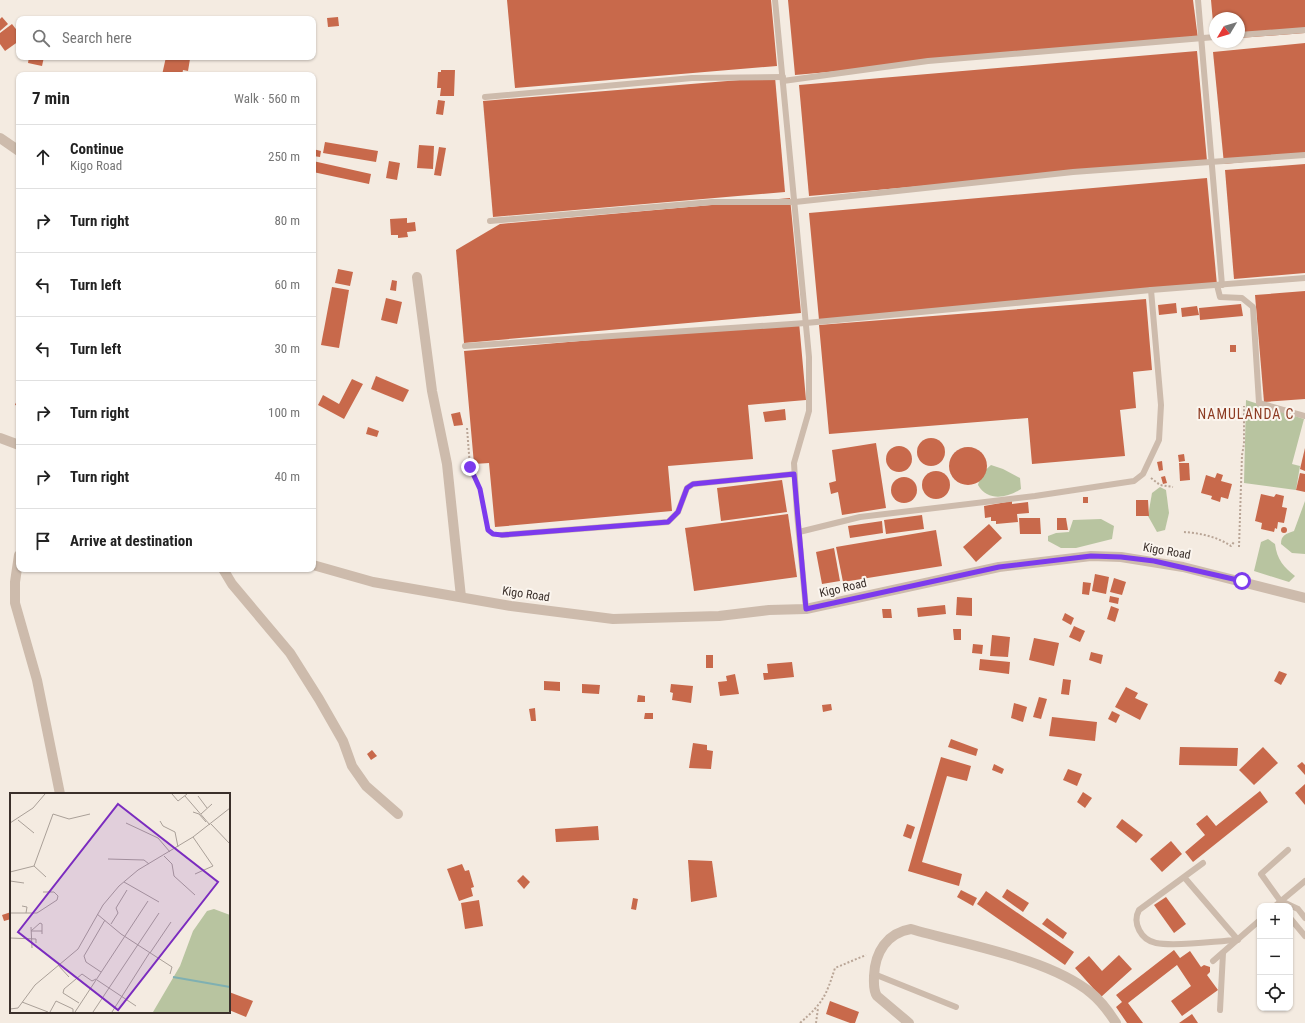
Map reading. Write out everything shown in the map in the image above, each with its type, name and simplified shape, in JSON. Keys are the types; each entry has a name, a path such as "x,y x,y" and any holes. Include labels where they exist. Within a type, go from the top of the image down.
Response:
{"street":[{"path":"0,138 16,149"},
{"path":"417,277 432,391 447,464 462,597"},
{"path":"0,438 16,444"},
{"name":"Kigo Road","path":"316,566 372,582 510,606 613,619 719,616 769,610 806,609 999,567 1091,556 1121,557 1183,567 1305,598"},
{"path":"16,572 15,603 37,680 60,793"},
{"path":"225,572 232,584 290,653 319,698 343,741 352,766 366,786 398,814"},
{"path":"910,1023 877,996 874,991 874,974 876,959 880,950 894,935 911,929 1042,966 1067,977 1092,994 1116,1023"}],"lane":[{"path":"775,0 809,357 808,411 794,463 806,609"},
{"path":"1198,0 1212,162 1220,297 1242,298 1252,307 1260,403 1305,416"},
{"path":"1245,35 1305,30"},
{"path":"485,96 692,78 783,79 928,61 1209,38"},
{"path":"490,221 712,202 795,202 1073,172 1305,155"},
{"path":"465,346 576,337 806,323 1151,290 1305,278"},
{"path":"799,532 860,517 1035,496 1134,481 1143,474 1159,440 1161,405 1151,290"},
{"path":"502,535 668,522 678,512 687,488 693,484 794,474"},
{"path":"1288,850 1261,874 1283,903 1305,881"},
{"path":"1203,863 1139,910 1136,916 1141,934 1154,942 1163,944 1238,940"},
{"path":"1184,877 1238,940"},
{"path":"1293,907 1298,909 1305,918"},
{"path":"1293,922 1305,936"},
{"path":"1213,961 1257,923"},
{"path":"1220,1010 1223,953"},
{"path":"874,974 956,1008"}],"path":[{"path":"1239,546 1242,455 1244,444 1244,406"},
{"path":"467,428 470,467 480,489 488,530 493,534 502,535"},
{"path":"1140,476 1153,479 1160,485 1173,487"},
{"path":"1184,532 1195,533 1223,541 1231,546 1234,542"},
{"path":"800,1023 818,1008 826,995 834,968 880,950"},
{"path":"816,1023 818,1008"}],"green space":[{"path":"1246,400 1304,419 1292,464 1300,466 1296,490 1244,483"},
{"path":"991,465 1003,469 1020,478 1021,489 1010,495 998,497 987,494 982,490 978,485 981,474"},
{"path":"1160,487 1166,490 1169,513 1165,530 1157,532 1148,516 1152,493"},
{"path":"1305,501 1305,554 1292,553 1281,544 1281,541 1284,535 1294,531"},
{"path":"1101,519 1114,526 1112,539 1076,548 1061,548 1048,541 1048,536 1056,533 1069,532 1073,520"},
{"path":"1268,539 1275,544 1277,554 1282,563 1295,576 1289,582 1254,571 1261,542"}],"building":[{"path":"507,0 771,0 777,66 515,88"},
{"path":"788,0 1193,0 1198,39 795,75"},
{"path":"1211,0 1305,0 1305,33 1245,38 1245,12 1212,12"},
{"path":"2,17 8,24 0,31 0,19"},
{"path":"338,17 339,26 328,27 327,18"},
{"path":"12,24 16,29 16,43 5,51 0,44 0,33"},
{"path":"1305,43 1305,156 1224,164 1213,52"},
{"path":"1197,51 1207,161 809,196 799,85"},
{"path":"28,60 43,60 42,66 28,63"},
{"path":"165,60 190,60 188,71 163,72"},
{"path":"441,70 455,70 454,96 440,96 441,88 437,88 438,72 441,72"},
{"path":"775,77 785,192 493,217 483,101"},
{"path":"438,100 445,101 443,115 436,114"},
{"path":"325,142 378,151 376,162 323,153"},
{"path":"419,145 434,146 433,169 417,168"},
{"path":"439,147 446,148 441,176 434,175"},
{"path":"316,150 321,151 320,157 316,156"},
{"path":"389,161 400,163 397,180 386,178"},
{"path":"316,162 371,174 369,184 316,173"},
{"path":"1305,164 1305,273 1234,279 1225,170"},
{"path":"1207,178 1217,285 819,320 809,213"},
{"path":"790,198 801,313 464,343 456,250 500,224"},
{"path":"407,218 407,223 415,222 416,231 407,232 408,237 398,238 398,235 391,235 390,219"},
{"path":"338,269 353,272 350,286 335,283"},
{"path":"392,280 397,281 396,291 390,290"},
{"path":"332,287 349,290 339,348 321,345"},
{"path":"1305,291 1305,399 1264,402 1255,295"},
{"path":"386,298 402,302 397,324 381,320"},
{"path":"1146,299 1152,370 1133,372 1136,408 1120,410 1125,456 1032,464 1028,418 829,434 819,325"},
{"path":"1176,303 1177,313 1159,315 1158,305"},
{"path":"1241,304 1243,316 1200,320 1199,308"},
{"path":"1197,306 1199,315 1182,317 1181,308"},
{"path":"799,322 806,400 748,405 753,459 668,466 672,511 495,527 489,463 474,464 464,351"},
{"path":"1230,345 1236,345 1236,352 1230,352"},
{"path":"376,376 409,390 403,402 371,389"},
{"path":"352,379 363,384 344,419 318,405 323,395 339,404"},
{"path":"785,409 786,420 765,422 763,412"},
{"path":"460,412 463,425 454,426 451,414"},
{"path":"368,427 379,431 377,437 366,434"},
{"path":"931,438 941,442 945,452 941,462 931,466 921,462 917,452 921,442"},
{"path":"876,443 886,508 842,515 838,492 831,494 829,483 836,481 832,450"},
{"path":"899,446 908,450 912,459 908,468 899,472 890,468 886,459 890,450"},
{"path":"968,447 978,450 984,456 987,466 984,476 978,482 968,485 958,482 952,476 949,466 952,456 958,450"},
{"path":"1305,448 1305,471 1300,469"},
{"path":"1184,454 1185,461 1179,462 1178,455"},
{"path":"1162,461 1163,470 1159,471 1157,462"},
{"path":"1179,463 1189,463 1190,480 1180,481"},
{"path":"936,471 946,475 950,485 946,495 936,499 926,495 922,485 926,475"},
{"path":"1217,473 1223,475 1221,481 1232,484 1228,499 1221,497 1220,502 1211,499 1212,496 1201,493 1206,475 1215,478"},
{"path":"1300,473 1305,474 1305,492 1296,490"},
{"path":"1165,476 1167,483 1163,484 1161,477"},
{"path":"904,477 914,480 917,490 914,500 904,503 894,500 891,490 894,480"},
{"path":"782,480 787,512 721,521 717,488"},
{"path":"1261,494 1274,497 1276,494 1284,496 1282,507 1287,508 1284,523 1278,522 1277,529 1275,528 1274,532 1261,529 1262,523 1255,521"},
{"path":"1083,497 1088,497 1088,503 1083,503"},
{"path":"1136,500 1148,500 1149,516 1136,516"},
{"path":"1012,501 1012,504 1028,502 1029,513 1017,514 1018,522 996,524 996,521 991,521 991,517 985,518 984,506"},
{"path":"788,514 797,577 694,591 685,528"},
{"path":"922,515 924,529 886,534 884,520"},
{"path":"1019,518 1040,518 1041,534 1020,534"},
{"path":"1057,518 1066,518 1068,530 1057,530"},
{"path":"882,521 883,533 850,538 848,526"},
{"path":"989,524 1002,538 976,562 963,547"},
{"path":"1284,527 1287,530 1284,533 1281,530"},
{"path":"936,530 942,566 843,582 836,547"},
{"path":"834,548 840,581 822,584 816,552"},
{"path":"1095,574 1109,577 1106,594 1092,591"},
{"path":"1114,578 1126,582 1122,595 1110,592"},
{"path":"1083,582 1091,583 1089,595 1082,594"},
{"path":"1110,596 1119,598 1118,604 1109,602"},
{"path":"957,597 972,598 972,616 956,615"},
{"path":"945,605 946,614 918,617 917,608"},
{"path":"1111,606 1119,609 1115,622 1107,619"},
{"path":"882,609 891,609 892,618 883,618"},
{"path":"1065,613 1074,618 1071,625 1062,620"},
{"path":"1074,626 1085,631 1080,642 1069,637"},
{"path":"953,629 961,629 961,640 954,640"},
{"path":"992,635 1010,637 1008,657 990,656"},
{"path":"1034,638 1059,643 1054,666 1029,660"},
{"path":"973,644 983,645 982,654 972,653"},
{"path":"1091,652 1103,655 1101,664 1089,660"},
{"path":"706,655 713,655 713,668 706,668"},
{"path":"980,659 1010,662 1009,674 979,670"},
{"path":"792,662 794,677 764,680 763,673 768,673 767,664"},
{"path":"1279,671 1287,674 1281,685 1274,681"},
{"path":"735,674 739,694 720,696 718,682 727,681 726,676"},
{"path":"1063,679 1071,680 1069,695 1061,694"},
{"path":"544,681 560,682 560,691 544,690"},
{"path":"582,684 600,685 599,694 582,693"},
{"path":"671,684 693,686 691,703 672,700 673,693 670,692"},
{"path":"1126,687 1138,693 1135,698 1148,704 1140,720 1115,707"},
{"path":"638,695 645,696 645,702 637,702"},
{"path":"1039,697 1047,699 1041,719 1033,717"},
{"path":"1014,703 1027,707 1023,722 1011,718"},
{"path":"831,704 832,710 823,712 822,705"},
{"path":"535,708 536,721 531,721 529,709"},
{"path":"1112,711 1120,715 1116,723 1108,719"},
{"path":"645,713 653,713 653,719 644,719"},
{"path":"1052,717 1097,722 1095,741 1049,736"},
{"path":"951,739 978,749 976,756 948,747"},
{"path":"693,743 707,745 707,750 713,751 711,769 689,768"},
{"path":"1180,747 1238,748 1237,766 1179,765"},
{"path":"1263,747 1278,763 1254,785 1239,770"},
{"path":"372,750 377,756 371,760 367,754"},
{"path":"941,757 971,766 967,781 947,776 922,862 962,874 959,886 908,871"},
{"path":"1302,762 1305,765 1305,775 1297,766"},
{"path":"994,764 1004,769 1002,774 992,770"},
{"path":"1068,769 1082,774 1077,786 1063,780"},
{"path":"1305,784 1305,805 1295,793"},
{"path":"1260,791 1268,802 1193,862 1185,852 1205,835 1196,824 1207,815 1216,826"},
{"path":"1083,792 1092,798 1085,808 1077,802"},
{"path":"1122,819 1143,835 1136,843 1116,827"},
{"path":"907,824 915,827 911,839 903,836"},
{"path":"598,826 599,840 556,842 555,829"},
{"path":"1171,841 1182,854 1162,872 1150,859"},
{"path":"688,860 712,861 717,897 691,902"},
{"path":"462,864 465,871 469,870 474,887 471,888 473,896 459,901 447,869"},
{"path":"523,875 530,882 524,889 517,881"},
{"path":"1007,889 1029,903 1023,912 1002,897"},
{"path":"961,890 977,898 973,906 957,897"},
{"path":"986,891 1074,952 1065,965 977,904"},
{"path":"1166,897 1186,924 1174,933 1154,905"},
{"path":"633,898 638,899 636,910 631,909"},
{"path":"479,900 483,926 465,929 461,903"},
{"path":"10,912 10,919 4,921 2,915"},
{"path":"1047,918 1067,933 1063,939 1042,924"},
{"path":"1174,950 1180,958 1190,951 1201,967 1204,965 1210,967 1210,972 1207,975 1218,990 1182,1016 1171,1001 1191,986 1177,965 1128,1003 1143,1023 1127,1023 1116,1007 1122,1002 1116,995"},
{"path":"1119,955 1132,969 1101,997 1075,968 1089,956 1102,971"},
{"path":"230,992 253,1001 246,1017 230,1010"},
{"path":"830,1001 859,1012 855,1023 850,1023 826,1014"},
{"path":"1192,1014 1198,1023 1179,1023"}],"district":[{"name":"NAMULANDA C","path":"1246,414"}],"route":[{"path":"470,467 480,489 488,530 493,534 502,535 668,522 678,512 687,488 693,484 794,474 796,513 806,609 999,567 1091,556 1121,557 1154,561 1242,581"}]}
